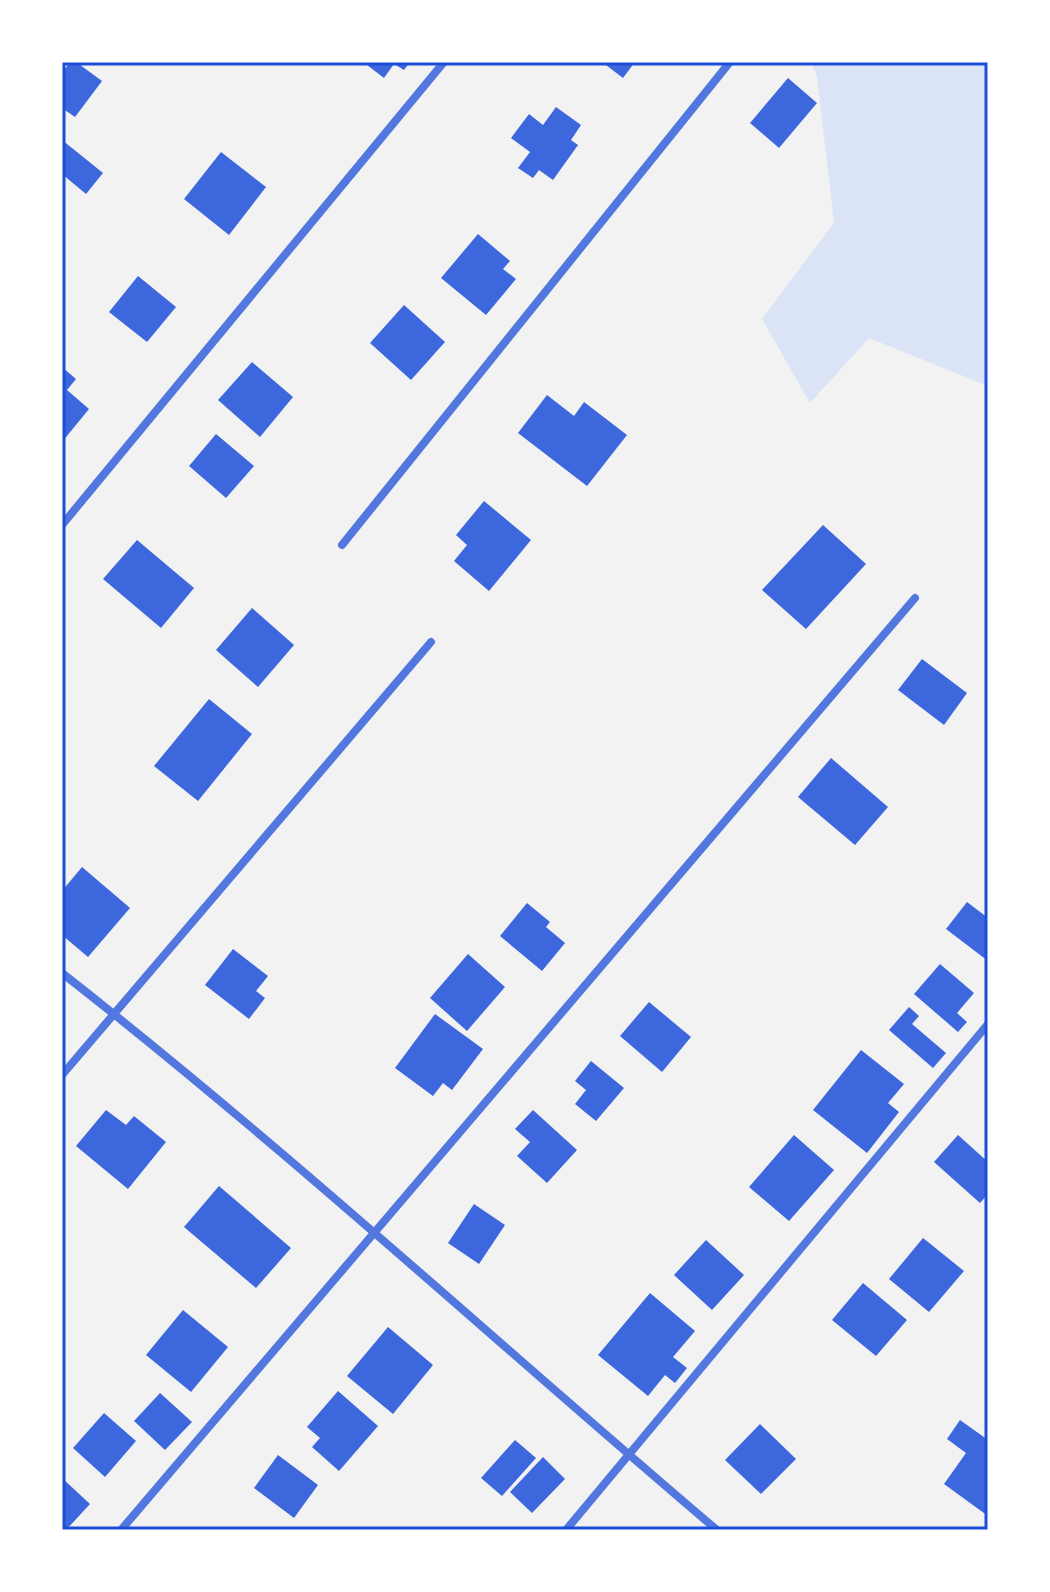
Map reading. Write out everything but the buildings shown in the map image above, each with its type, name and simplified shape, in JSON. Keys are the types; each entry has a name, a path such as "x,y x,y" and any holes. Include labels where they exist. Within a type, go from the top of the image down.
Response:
{"street":[{"path":"62,525 444,62"},
{"path":"342,545 730,62"},
{"path":"121,1530 915,598"},
{"path":"62,1075 431,642"},
{"path":"62,973 374,1231 717,1530"},
{"path":"566,1530 988,1024"}],"shaded area":[{"path":"811,62 988,62 988,386 869,338 810,403 762,319 834,223 817,76"}]}
